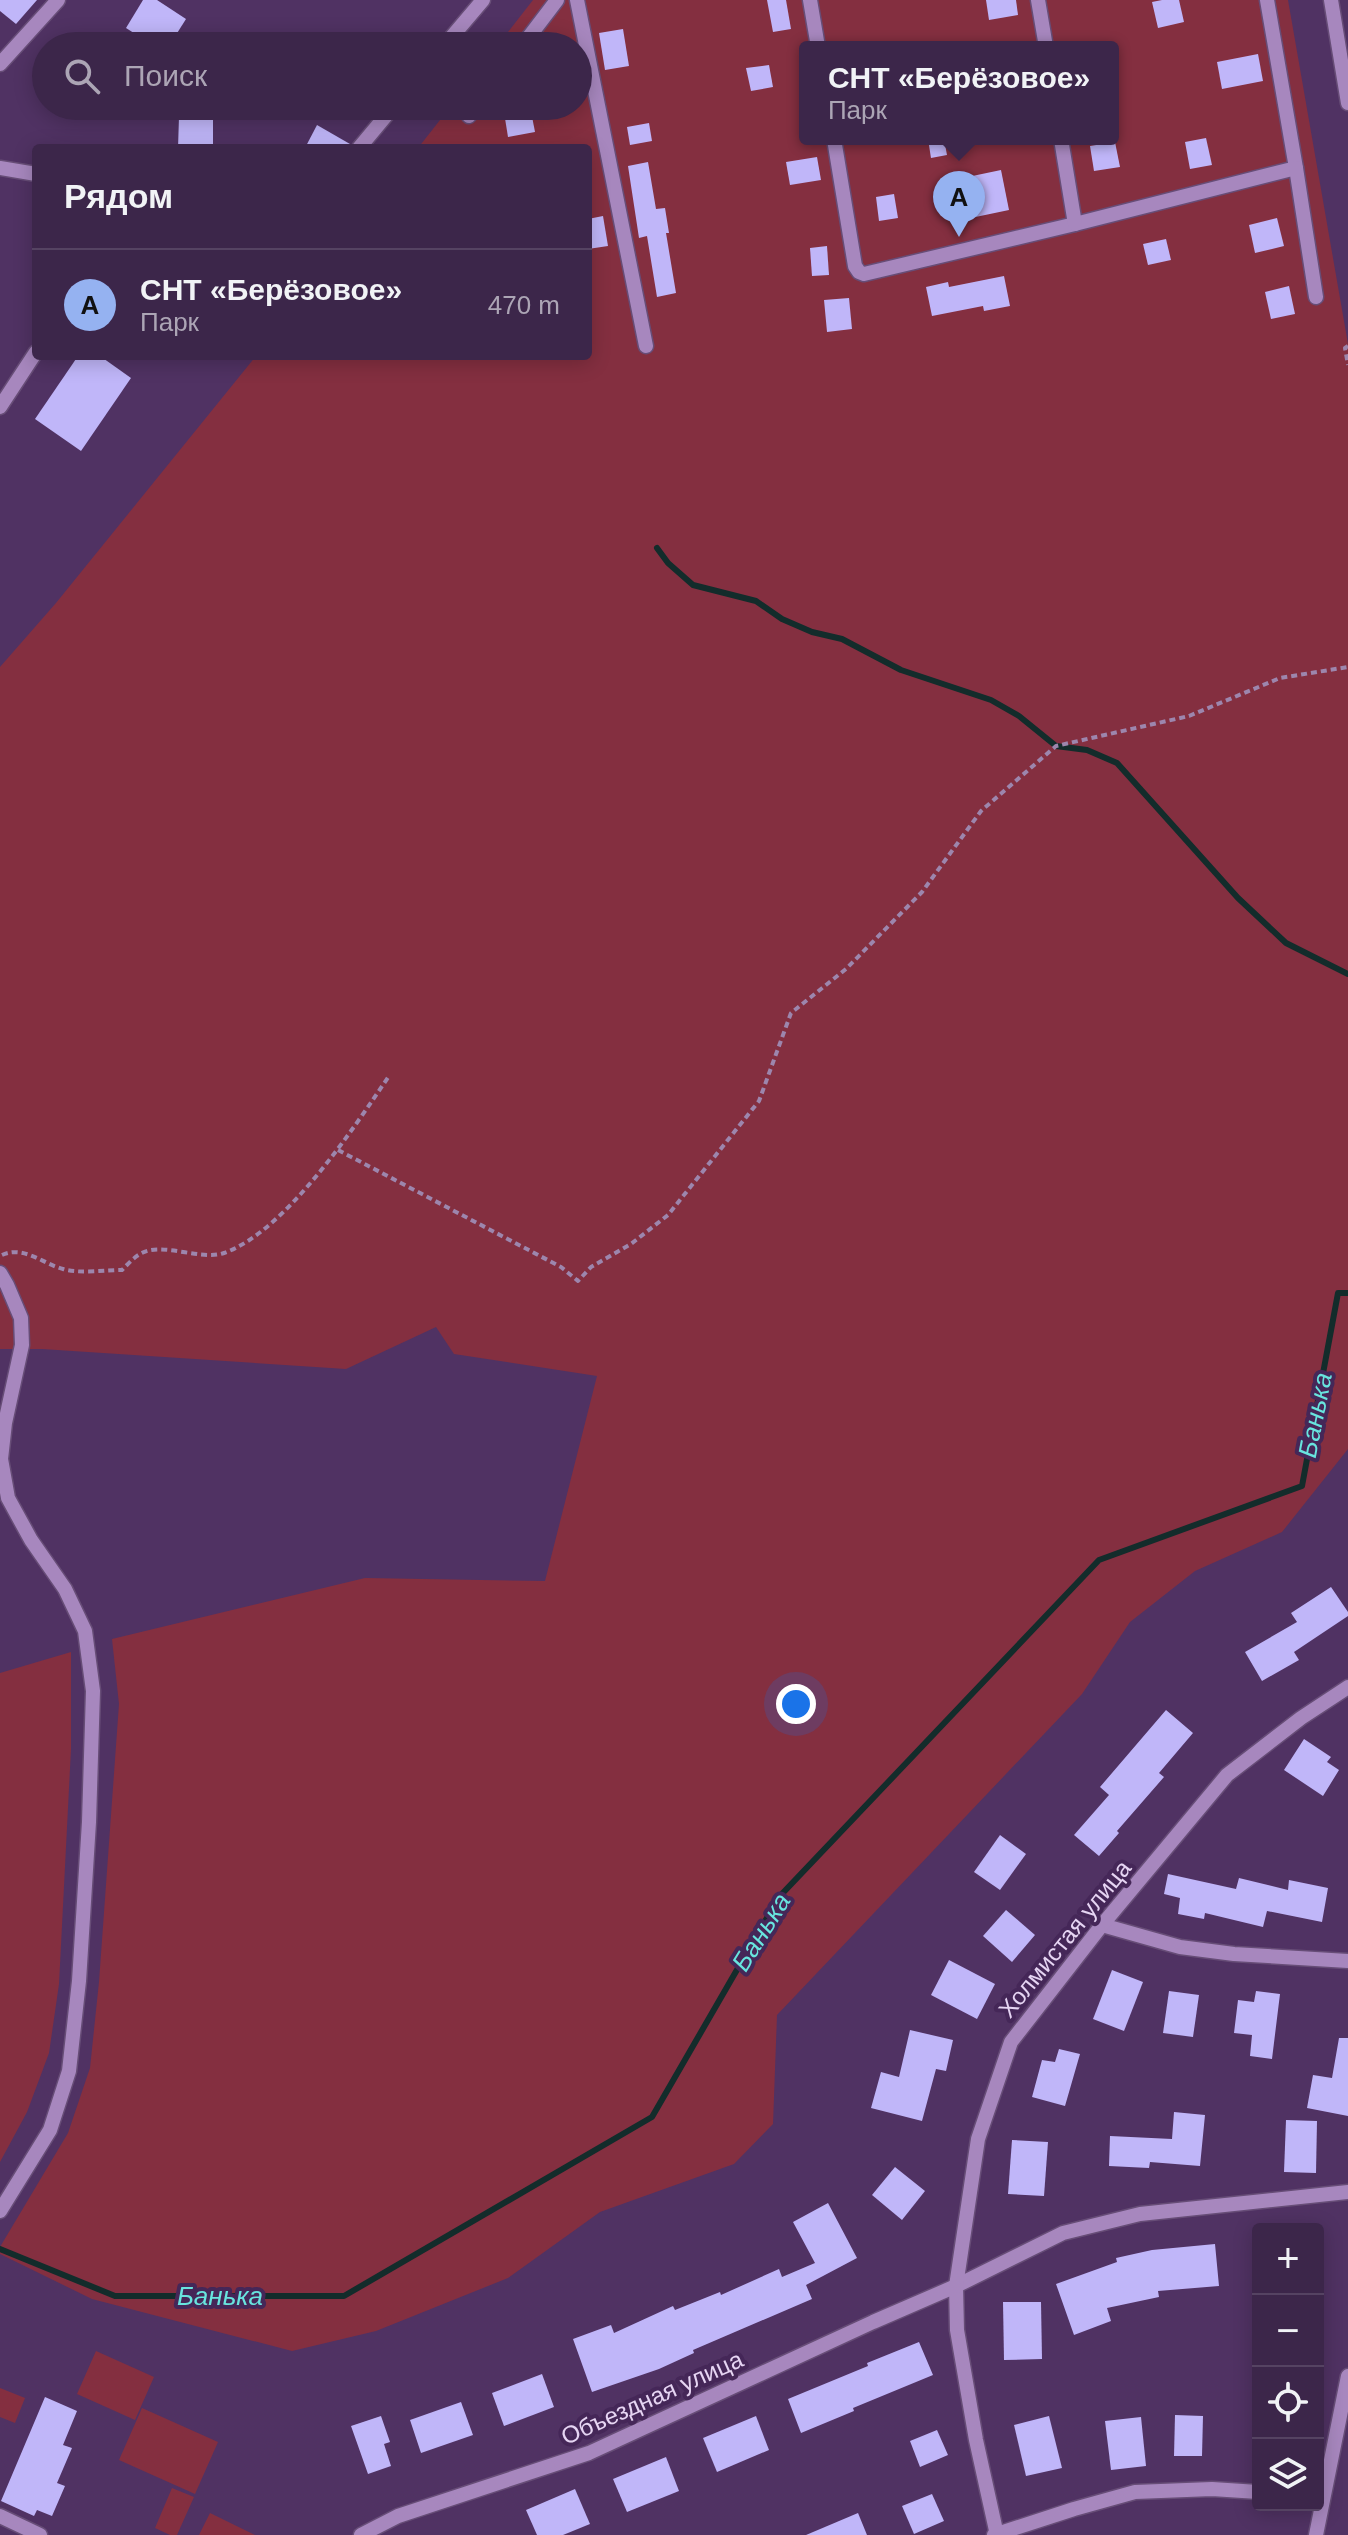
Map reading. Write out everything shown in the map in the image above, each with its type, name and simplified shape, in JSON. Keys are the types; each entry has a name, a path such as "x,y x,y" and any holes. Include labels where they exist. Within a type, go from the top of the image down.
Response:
{"street":[{"path":"0,64 58,0"},
{"path":"456,32 483,0"},
{"path":"533,32 557,0"},
{"path":"577,0 583,32"},
{"path":"810,0 817,41"},
{"path":"1038,0 1045,41"},
{"path":"1267,0 1316,297"},
{"path":"1331,0 1348,103"},
{"path":"592,75 646,346"},
{"path":"362,144 382,120"},
{"path":"835,145 855,266 864,274 1296,168"},
{"path":"1062,145 1075,224"},
{"path":"0,168 32,173"},
{"path":"0,407 32,358"},
{"path":"0,1273 21,1318 22,1345 5,1423 1,1459 8,1498 31,1540 65,1589 85,1631 93,1691 79,1981 69,2071 50,2130 0,2211"},
{"name":"Холмистая улица","path":"996,2534 957,2330 956,2286 978,2139 1011,2042 1102,1925 1227,1775 1301,1718 1348,1687"},
{"path":"1102,1925 1180,1947 1348,1961"},
{"name":"Объездная улица","path":"361,2535 398,2516 589,2453 956,2286 1063,2233 1140,2214 1348,2192"},
{"path":"1324,2484 1348,2376"},
{"path":"996,2534 1135,2492 1212,2489 1252,2492"},
{"path":"1316,2535 1319,2511"},
{"path":"0,2516 40,2535"}],"path":[{"path":"1348,346 1345,348 1348,365"},
{"path":"338,1150 561,1267 578,1281 591,1267 631,1244 668,1215 759,1101 791,1013 846,969 922,892 981,811 1056,746 1189,716 1280,678 1348,667"},
{"path":"0,1256 7,1252 31,1255 65,1270 122,1270 142,1252 223,1253 268,1228 338,1150 389,1076"}],"shaded area":[{"path":"533,0 1288,0 1348,344 1348,1449 1282,1532 1195,1571 1130,1622 1082,1694 777,2015 773,2124 734,2164 600,2212 508,2278 376,2331 292,2351 92,2299 0,2254 0,2247 68,2133 90,2068 119,1704 112,1639 365,1578 545,1581 597,1376 454,1354 436,1327 346,1369 42,1349 0,1349 0,667 56,603 253,360 592,360 592,144 421,144 440,120 592,120 592,32 508,32"},
{"path":"71,1652 71,1749 59,1984 49,2053 27,2112 0,2162 0,1673"},
{"path":"96,2351 154,2377 135,2420 77,2394"},
{"path":"0,2388 25,2398 15,2423 0,2417"},
{"path":"142,2408 218,2442 195,2494 119,2460"},
{"path":"172,2488 194,2497 177,2535 155,2528"},
{"path":"210,2513 255,2535 199,2535"}],"building":[{"path":"0,0 37,0 16,24 0,11"},
{"path":"143,0 157,0 186,19 178,32 132,32 126,28"},
{"path":"767,0 786,0 791,29 773,32"},
{"path":"986,0 1016,0 1018,15 989,20"},
{"path":"1179,0 1184,22 1158,28 1152,2"},
{"path":"623,29 629,66 605,70 599,33"},
{"path":"1258,54 1263,81 1222,89 1217,62"},
{"path":"769,65 773,87 751,91 746,68"},
{"path":"179,120 213,120 213,144 178,144"},
{"path":"505,120 533,120 535,132 508,137"},
{"path":"649,123 652,141 630,145 627,127"},
{"path":"317,125 350,144 307,144"},
{"path":"1206,138 1212,165 1190,169 1185,142"},
{"path":"929,145 945,145 947,155 931,158"},
{"path":"1116,145 1120,167 1094,171 1090,146"},
{"path":"817,157 821,180 790,185 786,162"},
{"path":"648,162 656,209 665,208 676,293 657,297 647,236 639,238 628,166"},
{"path":"1001,170 1009,210 966,219 958,179"},
{"path":"894,194 898,218 879,221 876,197"},
{"path":"603,216 608,246 592,248 592,218"},
{"path":"1277,218 1284,246 1255,253 1249,225"},
{"path":"1166,239 1171,260 1148,265 1143,244"},
{"path":"827,246 829,275 812,276 810,248"},
{"path":"1004,276 1010,306 984,311 983,306 932,316 926,287 948,282 949,287"},
{"path":"1289,286 1295,314 1271,319 1265,292"},
{"path":"849,298 852,329 827,332 824,300"},
{"path":"75,360 106,360 131,378 81,451 35,419"},
{"path":"1331,1587 1348,1616 1294,1652 1299,1660 1262,1681 1245,1652 1297,1622 1291,1613"},
{"path":"1166,1710 1193,1733 1159,1773 1164,1777 1099,1856 1074,1835 1109,1795 1100,1787"},
{"path":"1304,1739 1331,1757 1327,1762 1339,1770 1323,1796 1284,1770"},
{"path":"1000,1835 1026,1854 1000,1890 974,1872"},
{"path":"1168,1874 1236,1889 1239,1878 1288,1890 1289,1880 1328,1888 1322,1922 1267,1911 1263,1927 1205,1913 1204,1919 1178,1914 1180,1898 1164,1894"},
{"path":"1006,1910 1035,1935 1012,1962 983,1936"},
{"path":"949,1960 995,1984 977,2019 931,1995"},
{"path":"1112,1970 1143,1982 1124,2031 1093,2019"},
{"path":"1169,1991 1199,1995 1193,2037 1163,2033"},
{"path":"1256,1991 1280,1994 1272,2059 1250,2056 1252,2035 1234,2033 1238,2000 1254,2002"},
{"path":"910,2030 953,2040 946,2071 936,2069 922,2121 871,2108 881,2072 899,2077"},
{"path":"1339,2038 1348,2038 1348,2116 1307,2108 1313,2075 1332,2078"},
{"path":"1059,2049 1080,2054 1065,2106 1032,2097 1042,2060 1055,2062"},
{"path":"1174,2112 1205,2115 1200,2166 1150,2162 1149,2168 1109,2166 1110,2136 1172,2139"},
{"path":"1286,2120 1317,2121 1316,2173 1284,2172"},
{"path":"1012,2140 1048,2142 1044,2196 1008,2194"},
{"path":"895,2167 925,2191 902,2220 872,2195"},
{"path":"828,2203 857,2258 806,2285 812,2299 693,2350 694,2353 659,2369 592,2392 573,2339 611,2325 614,2333 673,2306 675,2310 720,2292 721,2295 779,2269 782,2277 815,2263 793,2222"},
{"path":"1215,2244 1219,2286 1158,2291 1159,2297 1107,2308 1111,2321 1074,2335 1056,2284 1117,2262 1116,2258 1152,2250"},
{"path":"1003,2302 1041,2302 1042,2359 1004,2360"},
{"path":"919,2342 933,2375 801,2433 788,2399"},
{"path":"542,2374 554,2407 504,2426 492,2393"},
{"path":"45,2397 77,2411 63,2445 72,2448 57,2483 65,2486 52,2516 37,2510 34,2516 1,2501"},
{"path":"461,2402 473,2435 421,2453 410,2420"},
{"path":"1175,2415 1203,2416 1202,2456 1174,2456"},
{"path":"381,2416 390,2442 384,2444 391,2466 368,2474 351,2426"},
{"path":"756,2416 769,2450 717,2472 703,2438"},
{"path":"1049,2416 1062,2468 1026,2476 1014,2425"},
{"path":"1141,2417 1146,2466 1111,2470 1105,2421"},
{"path":"937,2430 948,2455 920,2467 910,2441"},
{"path":"666,2457 679,2491 627,2512 613,2479"},
{"path":"575,2489 590,2524 563,2535 537,2535 526,2510"},
{"path":"932,2494 944,2521 914,2534 902,2506"},
{"path":"858,2513 867,2535 806,2535"}],"waterway":[{"path":"657,548 668,563 693,585 756,601 782,619 812,632 842,639 901,670 991,700 1019,716 1056,746 1087,750 1117,763 1238,898 1286,943 1348,974"},
{"name":"Банька","path":"0,2249 115,2296 344,2296 652,2117 779,1897 1099,1560 1302,1486 1338,1293 1348,1293"}],"place":[{"name":"СНТ «Берёзовое»","path":"959,237"}]}
